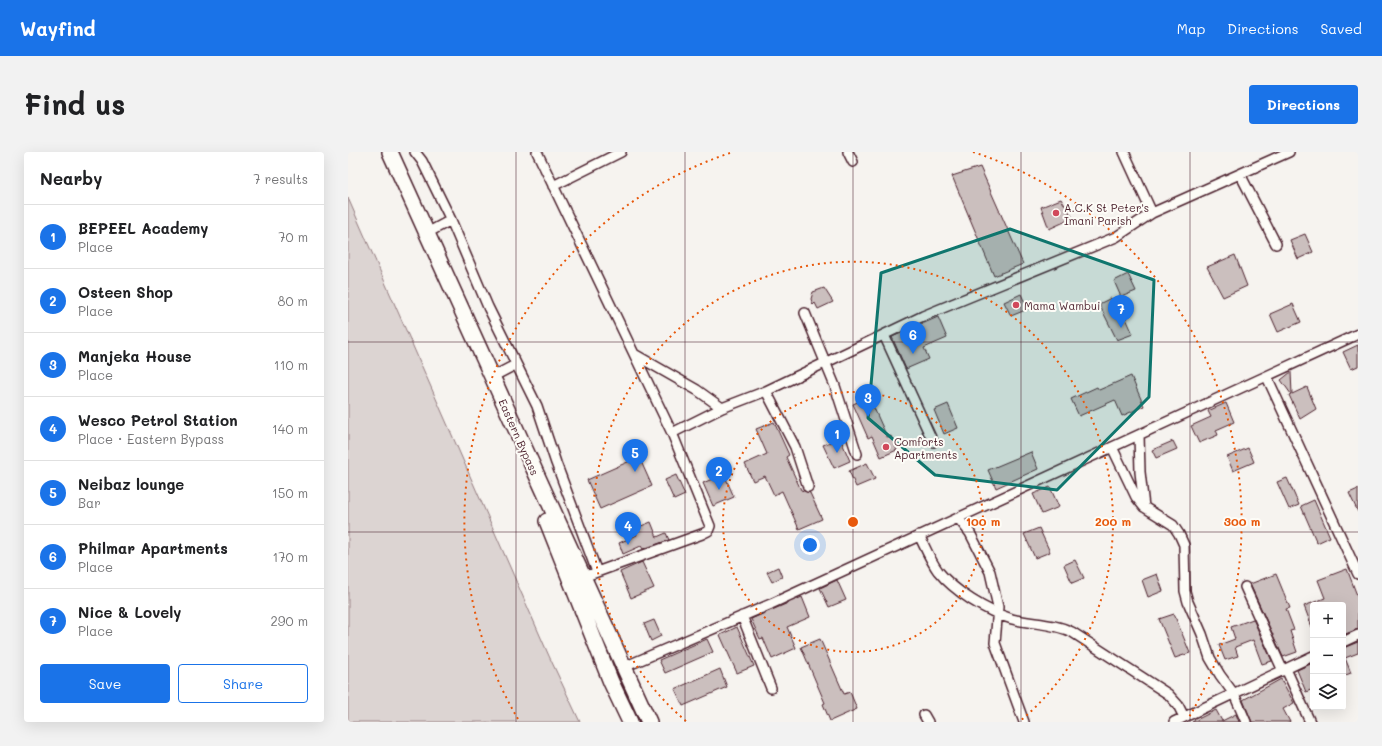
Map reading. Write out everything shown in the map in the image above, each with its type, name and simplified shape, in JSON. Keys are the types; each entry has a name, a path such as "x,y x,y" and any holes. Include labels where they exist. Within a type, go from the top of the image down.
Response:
{"main road":[{"name":"Eastern Bypass","path":"379,152 408,204 427,233 492,377 590,574 624,667 649,722"},
{"name":"Eastern Bypass","path":"390,152 408,204 549,526 611,682 630,722"}],"street":[{"path":"415,152 422,161 451,220 488,307 543,421 590,574 708,531 710,526 709,520 672,433 536,152"},
{"path":"553,186 621,152"},
{"path":"848,152 853,162"},
{"path":"1124,152 1152,213"},
{"path":"1130,152 1150,197 1152,213"},
{"path":"672,433 722,408 766,392 923,316 1116,237 1152,213 1289,152"},
{"path":"1240,174 1276,244"},
{"path":"427,233 451,220"},
{"path":"805,313 835,386 857,454"},
{"path":"624,667 742,616 1112,446 1267,377 1358,334"},
{"path":"884,335 933,442"},
{"path":"634,354 697,390 722,408"},
{"path":"492,377 515,365"},
{"path":"1267,377 1358,574"},
{"path":"766,392 795,447 808,487"},
{"path":"1139,434 1140,472 1144,507"},
{"path":"1112,446 1136,497 1144,507 1173,525 1180,534 1184,545 1185,591 1188,602 1210,658 1234,694 1246,722"},
{"path":"958,518 970,533 990,572 995,592 997,613 995,643 1024,722"},
{"path":"919,535 934,564 946,579 965,595 997,613 1013,619 1059,627 1072,632 1168,694 1178,705 1184,717"},
{"path":"1245,587 1310,722"},
{"path":"742,616 772,688"},
{"path":"1346,641 1358,635"},
{"path":"1174,722 1310,657"}],"highlighted area":[{"path":"1010,229 1154,280 1149,397 1057,490 935,475 868,418 881,273"}],"shaded area":[{"path":"348,198 549,656 580,722 348,722"}],"building":[{"path":"980,167 1023,264 994,276 952,176"},
{"name":"A.C.K St Peter's Imani Parish","path":"1061,199 1073,218 1049,229 1041,207"},
{"path":"1305,234 1313,252 1298,259 1290,240"},
{"path":"1235,255 1247,286 1223,297 1207,267"},
{"path":"1128,274 1136,291 1121,297 1114,281"},
{"path":"824,288 833,302 818,309 815,303 813,305 811,299 813,292"},
{"name":"Mama Wambui","path":"1021,294 1028,309 1011,316 1004,302"},
{"path":"1111,298 1120,319 1125,316 1133,334 1117,340 1099,304"},
{"path":"1293,304 1301,322 1278,332 1270,314"},
{"path":"938,317 947,338 924,348 929,359 906,369 892,337"},
{"path":"1358,345 1358,366 1351,369 1343,352"},
{"path":"1291,372 1292,394 1307,387 1316,409 1300,419 1289,395 1291,394 1281,380"},
{"path":"1131,376 1144,406 1122,416 1115,400 1079,416 1071,399 1097,387 1099,390"},
{"path":"869,397 887,437 891,436 897,450 881,457 872,436 868,438 853,404"},
{"path":"1226,403 1234,422 1216,430 1218,435 1199,443 1191,426 1211,417 1208,411"},
{"path":"948,404 958,428 944,434 934,410"},
{"path":"774,422 789,455 786,457 801,490 810,493 822,519 799,529 782,491 774,495 765,476 753,481 745,464 767,454 756,429"},
{"path":"840,438 850,461 834,468 823,445"},
{"path":"1173,441 1177,449 1156,458 1152,450"},
{"path":"1248,448 1254,462 1233,471 1227,457"},
{"path":"1031,452 1038,469 996,488 988,470"},
{"path":"639,457 652,486 600,509 587,480"},
{"path":"867,463 875,479 856,487 849,471"},
{"path":"724,474 734,497 713,506 703,483"},
{"path":"676,475 685,495 674,500 665,480"},
{"path":"1287,478 1299,505 1289,509 1277,482"},
{"path":"1050,487 1059,507 1042,514 1033,494"},
{"path":"1358,489 1358,512 1349,493"},
{"path":"1314,500 1330,537 1317,543 1301,506"},
{"path":"651,522 657,537 666,533 669,540 643,549 641,546 623,554 619,543 637,535 634,529"},
{"path":"1039,528 1050,552 1035,558 1024,534"},
{"path":"1075,560 1084,578 1072,583 1064,565"},
{"path":"642,562 654,588 631,598 620,572"},
{"path":"778,567 782,577 772,582 767,572"},
{"path":"1347,569 1358,598 1358,629 1346,634 1346,602 1314,602 1325,598 1318,580"},
{"path":"1157,574 1163,591 1148,597 1142,580"},
{"path":"1276,574 1290,608 1286,609 1294,630 1290,631 1297,652 1283,657 1250,584"},
{"path":"837,580 846,600 829,607 820,588"},
{"path":"802,597 810,617 787,627 796,648 772,659 763,638 760,639 751,619"},
{"path":"1310,604 1310,622 1304,606"},
{"path":"1174,614 1190,653 1175,658 1159,619"},
{"path":"1253,619 1272,661 1262,664 1253,640 1235,647 1238,656 1225,660 1219,645 1235,639 1231,627"},
{"path":"654,620 661,636 651,641 644,624"},
{"path":"737,627 754,666 737,673 720,635"},
{"path":"707,639 713,652 665,673 659,660"},
{"path":"820,639 844,694 850,692 857,709 830,721 823,704 825,703 801,647"},
{"path":"1358,642 1358,653 1346,658 1346,647"},
{"path":"1346,660 1351,673 1346,675"},
{"path":"1310,664 1310,690 1306,692 1297,670"},
{"path":"720,669 727,687 683,706 675,689"},
{"path":"1281,679 1294,703 1283,709 1290,722 1252,722 1243,700"},
{"path":"1216,710 1222,721 1236,714 1239,722 1192,722"}],"place":[{"name":"A.C.K St Peter's Imani Parish","path":"1056,213"},
{"name":"Mama Wambui","path":"1016,305"},
{"name":"Nice & Lovely","path":"1121,328"},
{"name":"Philmar Apartments","path":"913,354"},
{"name":"Manjeka House","path":"868,417"},
{"name":"Comforts Apartments","path":"886,447"},
{"name":"BEPEEL Academy","path":"837,453"},
{"name":"Neibaz lounge","path":"635,472"},
{"name":"Osteen Shop","path":"719,490"},
{"name":"Wesco Petrol Station","path":"628,545"}]}
